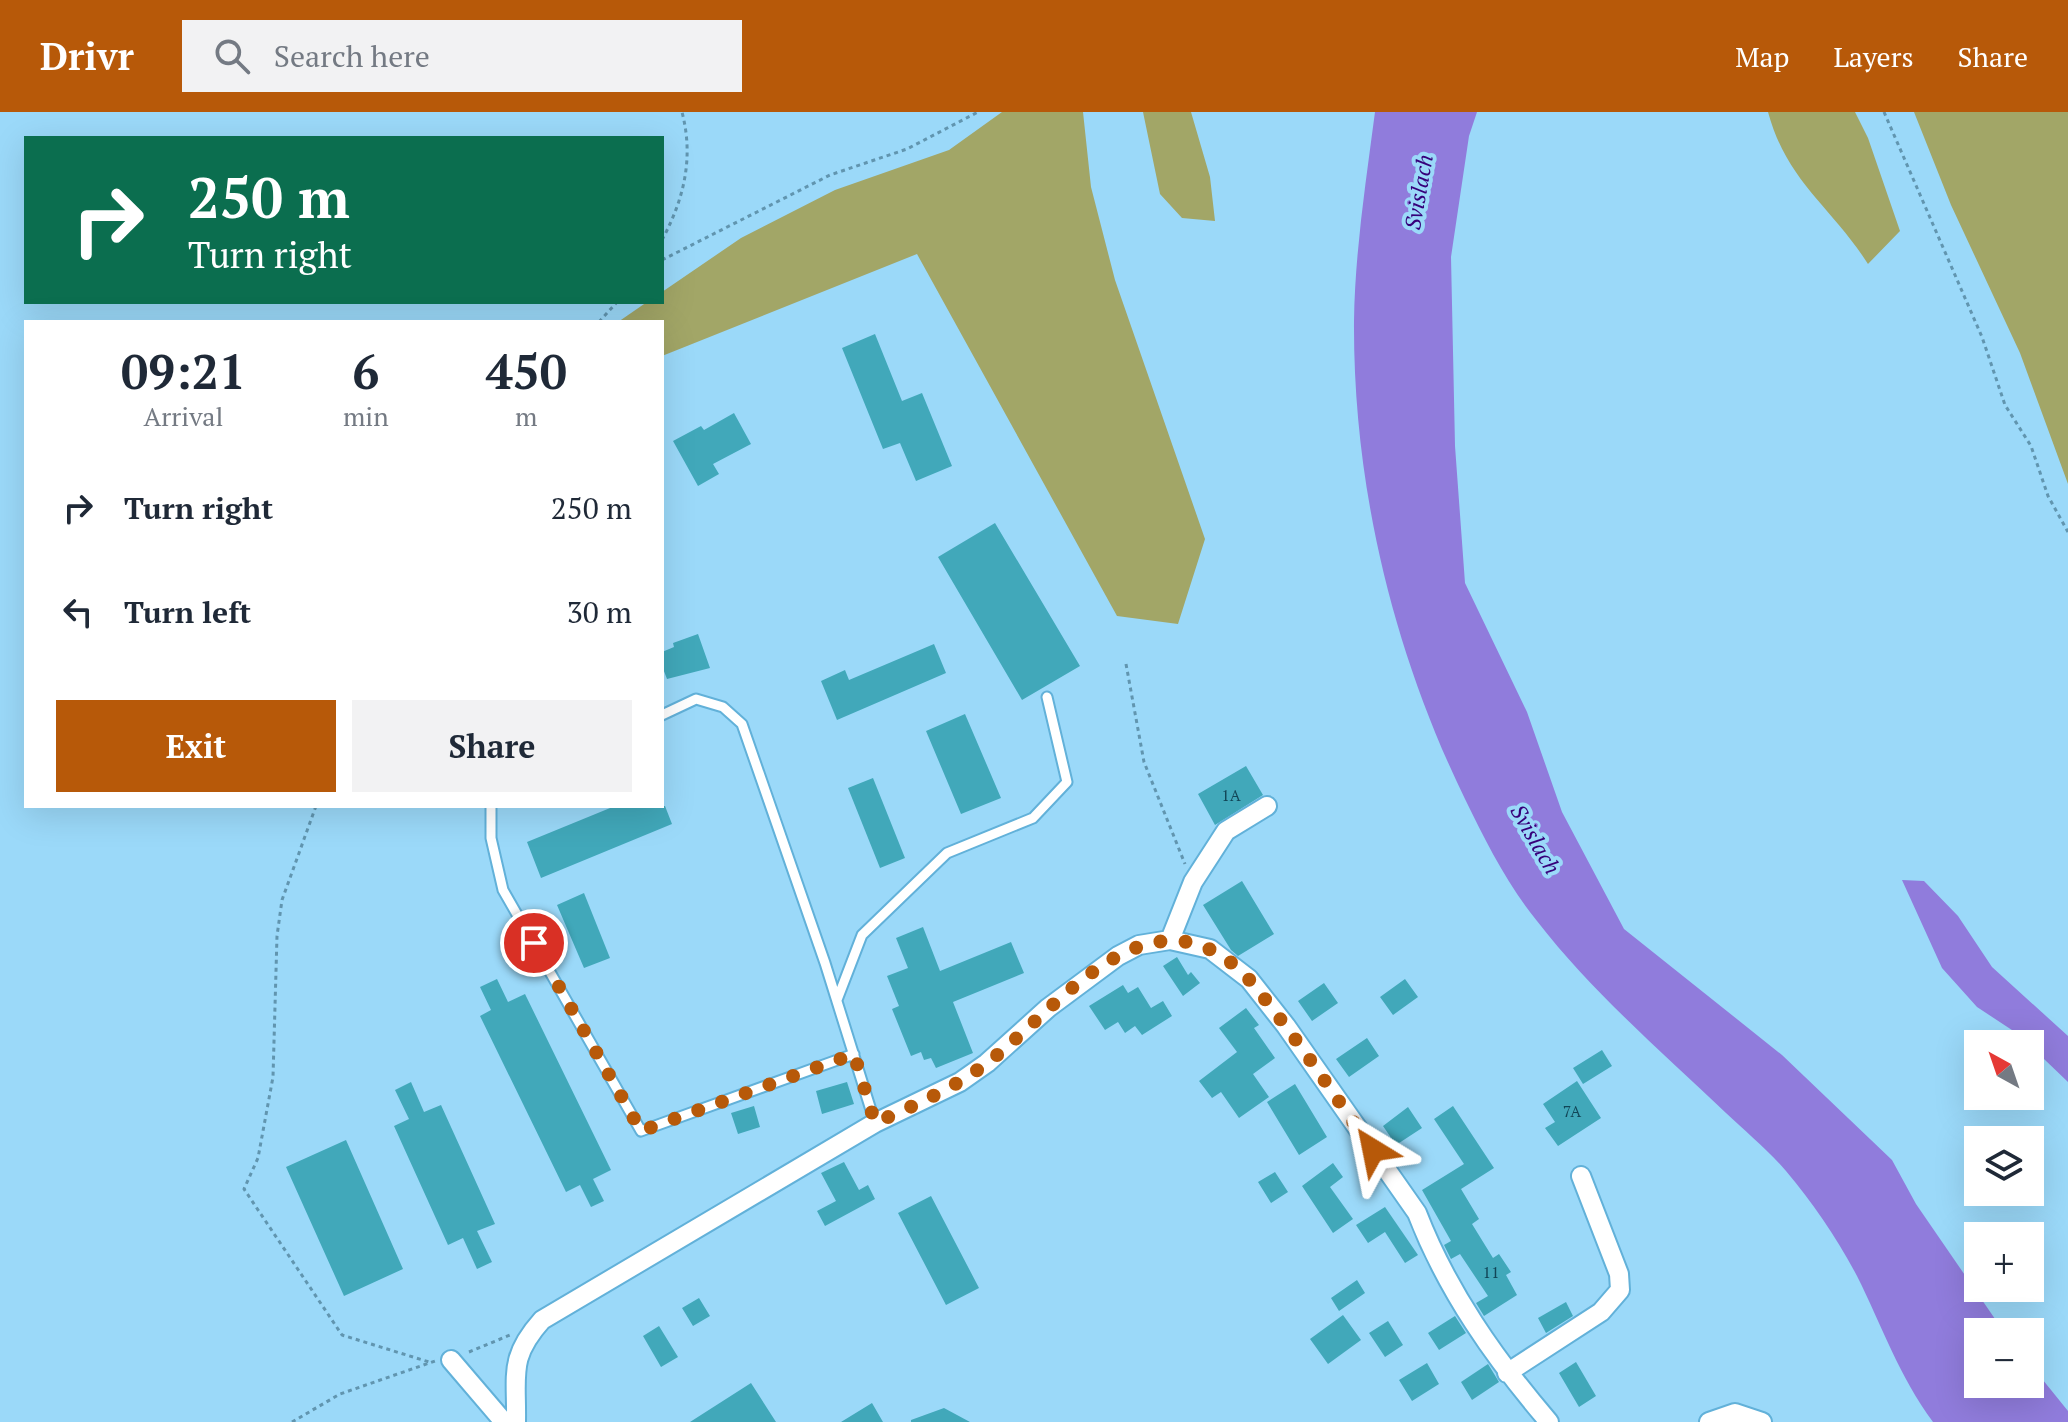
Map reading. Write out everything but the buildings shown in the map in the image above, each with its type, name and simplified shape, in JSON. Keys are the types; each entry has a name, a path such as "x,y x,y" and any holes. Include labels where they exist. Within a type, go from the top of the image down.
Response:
{"street":[{"path":"1170,940 1193,882 1226,831 1267,806"},
{"path":"516,1422 517,1356 525,1339 542,1320 875,1123 960,1082 987,1063 1048,1008 1118,956 1139,945 1170,940 1210,949 1231,962 1249,979 1286,1026 1417,1213 1428,1243 1473,1323 1507,1373 1549,1422"},
{"path":"1507,1373 1601,1312 1620,1290 1619,1274 1581,1176"},
{"path":"451,1360 504,1422"},
{"path":"1709,1422 1735,1413 1762,1422"}],"lane":[{"path":"837,1000 862,935 947,853 1033,818 1067,782 1047,697"},
{"path":"664,714 696,699 723,707 742,724 837,1000 875,1123"},
{"path":"491,808 491,838 503,890 641,1131 854,1054"}],"path":[{"path":"664,235 686,179 688,147 682,112"},
{"path":"664,259 830,175 907,149 978,112"},
{"path":"1884,112 1982,337 2005,405 2031,446 2048,496 2068,532"},
{"path":"601,320 615,304"},
{"path":"1126,664 1144,762 1193,882"},
{"path":"315,808 282,900 277,936 273,1077 258,1158 244,1189 342,1335 429,1362"},
{"path":"292,1422 340,1394 429,1362 451,1360 513,1333"}],"green space":[{"path":"1002,112 1083,112 1091,187 1115,280 1205,539 1178,624 1117,616 917,254 664,355 664,320 621,320 644,304 664,304 664,291 741,238 835,190 949,150"},
{"path":"1143,112 1191,112 1210,177 1215,221 1182,218 1160,194"},
{"path":"1768,112 1855,112 1868,138 1900,231 1868,264 1798,176 1776,136"},
{"path":"1914,112 2068,112 2068,484 2020,353 1951,205"}],"water":[{"name":"Svislach","path":"1375,112 1477,112 1469,136 1451,257 1455,446 1465,583 1527,712 1562,812 1624,929 1782,1055 1892,1160 1916,1204 1964,1274 1964,1302 1983,1302 1994,1318 1964,1318 1964,1398 2044,1398 2044,1381 2068,1411 2068,1422 1933,1422 1901,1369 1849,1262 1806,1196 1772,1156 1628,1021 1581,972 1526,907 1507,877 1465,799 1440,743 1417,685 1382,566 1361,444 1356,383 1354,321 1359,242"},
{"path":"1902,880 1924,881 1958,916 1992,967 2068,1036 2068,1082 2044,1059 2044,1030 2012,1030 1977,1007 1942,968"}],"route":[{"path":"534,943 641,1131 854,1054 875,1123 960,1082 987,1063 1048,1008 1118,956 1139,945 1170,940 1188,942 1210,949 1231,962 1249,979 1373,1150"}]}
